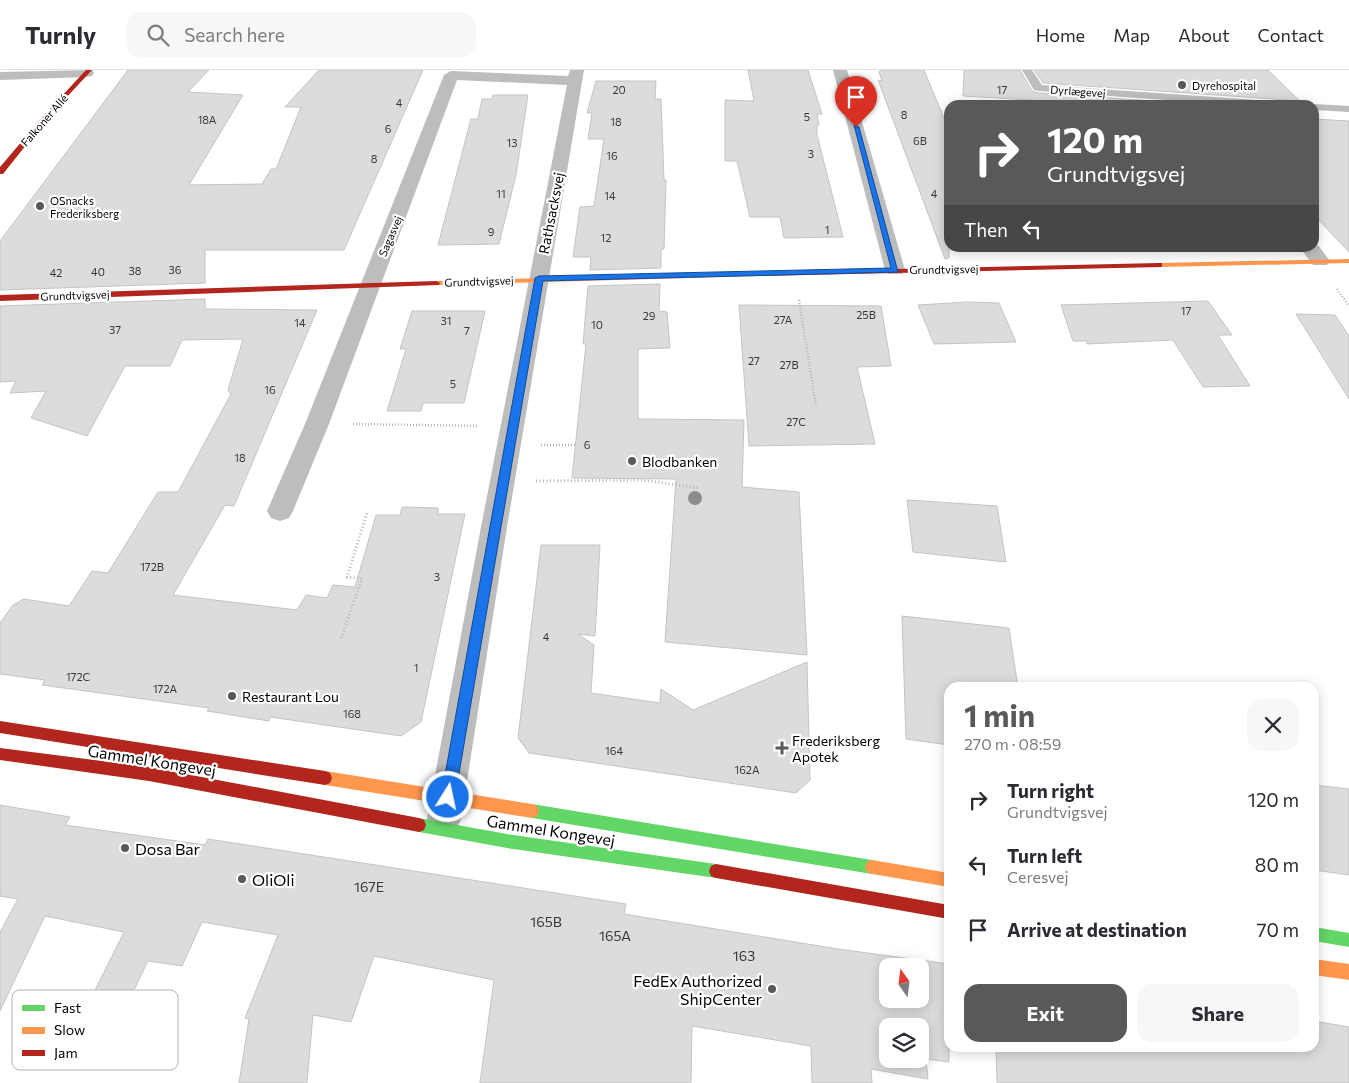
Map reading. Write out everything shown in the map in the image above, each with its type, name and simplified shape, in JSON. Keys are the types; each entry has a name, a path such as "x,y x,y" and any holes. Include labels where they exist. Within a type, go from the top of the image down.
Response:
{"street":[{"path":"840,70 895,270"},
{"path":"0,76 88,72"},
{"name":"Falkoner Allé","path":"0,172 48,114 88,72"},
{"name":"Sagasvej","path":"280,511 317,424 369,284 401,209 451,75 576,75"},
{"name":"Rathsacksvej","path":"442,828 576,75"},
{"name":"Grundtvigsvej","path":"0,298 539,278 795,274 1315,254 1349,261"},
{"name":"Gammel Kongevej","path":"0,727 448,797 944,879"},
{"name":"Gammel Kongevej","path":"0,754 148,774 507,841 734,874 944,911"},
{"path":"1319,935 1349,940"},
{"path":"1319,968 1349,972"}],"lane":[{"name":"Dyrlægevej","path":"1027,70 1038,88 1214,100"},
{"path":"1319,107 1349,109"}],"path":[{"path":"795,274 816,406"},
{"path":"317,424 514,426"},
{"path":"568,445 575,445"},
{"path":"503,482 642,480 700,488"},
{"path":"341,638 362,579 347,577 367,513"}],"building":[{"path":"128,70 209,70 188,92 243,95 189,185 262,184 271,169 276,169 301,107 285,107 319,70 423,70 344,250 205,250 205,283 0,290 0,241"},
{"path":"748,70 808,70 822,114 817,114 819,125 817,125 817,135 843,237 784,238 780,217 750,217 737,161 725,161 725,100 754,101"},
{"path":"881,70 924,70 944,118 944,252 949,252 949,258 945,259 878,80 882,81 879,72"},
{"path":"964,70 1020,70 1032,91 1038,93 1139,100 1030,100 963,96"},
{"name":"Dyrehospital","path":"1034,70 1268,70 1299,100 1288,100 1043,83"},
{"path":"596,81 656,81 655,99 661,99 664,180 666,180 664,249 661,249 661,268 590,270 591,257 573,257 580,207 594,206 604,139 588,139 592,113 587,113"},
{"path":"493,95 528,95 516,175 499,244 438,245 471,119 478,119 482,99 492,99"},
{"path":"1319,119 1349,121 1349,252 1319,220"},
{"path":"660,284 659,311 667,312 670,348 638,349 638,419 744,420 742,487 799,492 807,655 665,642 676,479 572,478 586,344 583,344 588,286"},
{"path":"205,299 205,309 317,310 234,506 225,505 173,595 297,610 306,595 327,598 333,585 355,587 376,515 400,515 402,507 438,508 438,514 465,514 421,722 401,736 270,717 269,721 207,711 209,708 42,685 45,680 0,674 0,623 13,605 24,599 69,606 92,571 108,573 158,492 178,492 231,394 228,390 243,339 182,340 170,366 125,366 87,436 31,418 46,391 10,393 16,381 0,382 0,306"},
{"path":"1208,301 1232,335 1218,335 1250,386 1203,387 1173,340 1087,344 1086,341 1073,341 1061,305"},
{"path":"967,302 999,303 1016,342 934,344 918,305"},
{"path":"739,305 881,306 891,366 857,367 875,444 749,446"},
{"path":"412,311 485,311 464,403 423,403 421,411 387,411 406,349 400,349"},
{"path":"1296,314 1335,315 1349,336 1349,399"},
{"path":"907,500 997,506 1006,562 913,552"},
{"path":"541,545 600,545 595,636 578,634 594,645 591,693 660,703 661,689 693,710 807,662 810,780 796,793 529,753 518,738"},
{"path":"902,616 1009,628 1017,682 944,682 944,744 906,739"},
{"path":"1319,786 1349,789 1349,875 1319,871"},
{"path":"0,805 70,817 65,825 205,845 208,839 626,904 624,914 905,958 879,958 879,1008 929,1008 929,961 944,963 944,1052 949,1052 949,1062 929,1059 929,1018 879,1018 879,1068 927,1068 928,1079 871,1069 872,1083 812,1083 811,1046 692,1026 691,1083 480,1083 494,980 374,956 351,1022 313,1015 307,1083 239,1083 249,1019 245,1018 278,935 202,922 182,966 148,961 134,990 95,990 124,932 45,916 0,1011 0,932 18,899 0,896"},
{"path":"1319,1022 1349,1027 1349,1083 997,1083 996,1052 1319,1052"}],"traffic: fast":[{"path":"532,811 872,867"},
{"path":"419,825 507,841 716,871"},
{"path":"1319,935 1349,940"}],"traffic: slow":[{"path":"1159,265 1349,261"},
{"path":"436,283 759,274"},
{"path":"325,778 532,811"},
{"path":"872,867 944,879"},
{"path":"1319,968 1349,972"}],"traffic: jam":[{"path":"0,172 48,114 89,70"},
{"path":"759,274 1159,265"},
{"path":"0,298 436,283"},
{"path":"0,727 325,778"},
{"path":"0,754 149,774 419,825"},
{"path":"716,871 944,911"}],"place":[{"name":"Dyrehospital","path":"1182,85"},
{"name":"OSnacks Frederiksberg","path":"40,206"},
{"name":"Blodbanken","path":"632,461"},
{"name":"Restaurant Lou","path":"232,696"},
{"name":"Frederiksberg Apotek","path":"782,748"},
{"name":"Dosa Bar","path":"125,848"},
{"name":"OliOli","path":"242,879"},
{"name":"FedEx Authorized ShipCenter","path":"772,989"}],"route":[{"path":"448,797 539,278 795,274 895,270 856,127"}]}
